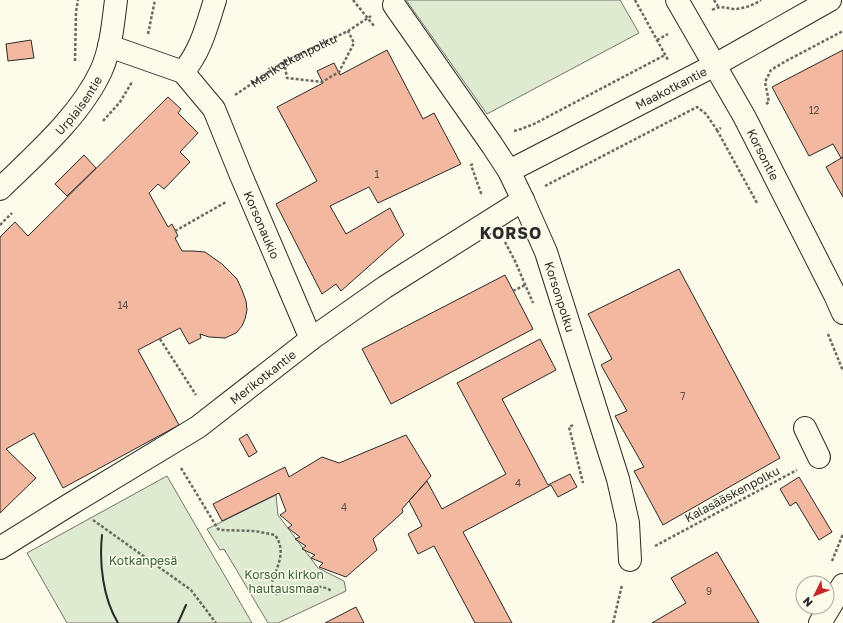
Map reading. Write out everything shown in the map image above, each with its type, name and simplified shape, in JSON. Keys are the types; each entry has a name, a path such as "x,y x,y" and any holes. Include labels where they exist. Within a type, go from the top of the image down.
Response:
{"street":[{"name":"Urpiaisentie","path":"0,189 49,142 83,102 101,72 109,46 116,0"},
{"path":"109,46 183,72 192,61 199,47 216,0"},
{"name":"Korsontie","path":"677,0 744,116 843,313"},
{"name":"Maakotkantie","path":"509,171 715,65 830,0"},
{"name":"Korsonpolku","path":"394,5 509,171 546,252 618,479 628,524 630,560"},
{"name":"Korsonaukio","path":"183,72 214,109 311,339"},
{"name":"Merikotkantie","path":"0,548 198,427 311,339 385,287 523,200"},
{"path":"805,428 820,457"},
{"path":"820,623 843,585"}],"path":[{"name":"Merikotkanpolku","path":"233,96 284,62 348,31 368,17 353,0"},
{"path":"635,0 665,55 682,82"},
{"path":"714,0 718,6"},
{"path":"284,62 287,78 322,82 339,72 354,43 348,31"},
{"path":"523,200 563,175 697,107 706,114 717,130 744,116 769,102 765,82 772,70 843,31"},
{"path":"492,145 512,131 534,124 665,55"},
{"path":"175,230 204,215"},
{"path":"513,291 525,285"},
{"path":"160,339 210,418"},
{"path":"167,445 218,529 269,533 278,539 280,559 271,586 273,591 277,594 309,587 328,588 331,591"},
{"name":"Kalasääskenpolku","path":"630,560 820,457"},
{"path":"69,505 191,590 216,623"},
{"path":"830,567 843,534"},
{"path":"613,623 620,590 630,560"}],"green space":[{"path":"406,0 620,0 639,33 487,114"},
{"name":"Kotkanpesä","path":"167,476 252,623 67,623 27,553"},
{"name":"Korson kirkon hautausmaa","path":"276,495 278,515 318,568 344,581 346,591 278,623 268,623 224,549 220,550 207,529"}],"building":[{"path":"31,40 34,58 8,61 6,44"},
{"path":"387,50 423,119 434,113 461,164 378,203 369,187 330,206 346,234 390,208 404,235 341,291 336,284 322,294 276,204 317,181 277,107 323,83 317,71 334,63 340,75"},
{"path":"843,50 843,157 841,158 833,144 809,156 772,87"},
{"path":"168,97 181,109 178,113 198,133 180,152 190,162 164,189 158,184 149,193 168,227 172,224 178,236 175,238 182,251 205,252 222,264 237,279 246,301 247,310 245,319 242,326 236,333 225,338 209,337 200,334 201,338 189,344 180,328 138,350 179,425 63,488 34,433 6,449 36,478 0,513 0,237 15,222 28,236"},
{"path":"84,155 96,168 67,196 55,184"},
{"path":"843,157 843,197 826,167"},
{"path":"679,269 780,458 663,525 634,471 644,467 615,416 627,411 601,365 612,359 588,314"},
{"path":"505,275 533,329 391,404 362,349"},
{"path":"540,339 556,370 502,399 548,485 570,474 577,487 558,497 551,485 463,532 512,623 475,623 434,546 418,554 408,534 422,526 409,501 427,481 442,509 506,474 457,383"},
{"path":"247,434 257,452 249,457 239,439"},
{"path":"406,435 431,476 402,509 403,512 373,539 377,550 346,577 319,567 323,563 311,558 315,555 302,549 306,546 295,539 300,537 288,528 292,525 280,515 286,511 279,493 222,521 213,504 285,467 289,477 322,457 339,463"},
{"path":"799,477 832,532 819,540 796,502 790,506 780,489"},
{"path":"717,552 759,623 652,623 686,603 671,578"},
{"path":"356,607 364,623 325,623"}],"wall":[{"path":"102,535 101,557 103,580 109,603 118,623"},
{"path":"178,623 186,605"}],"district":[{"name":"KORSO","path":"511,233"}]}
